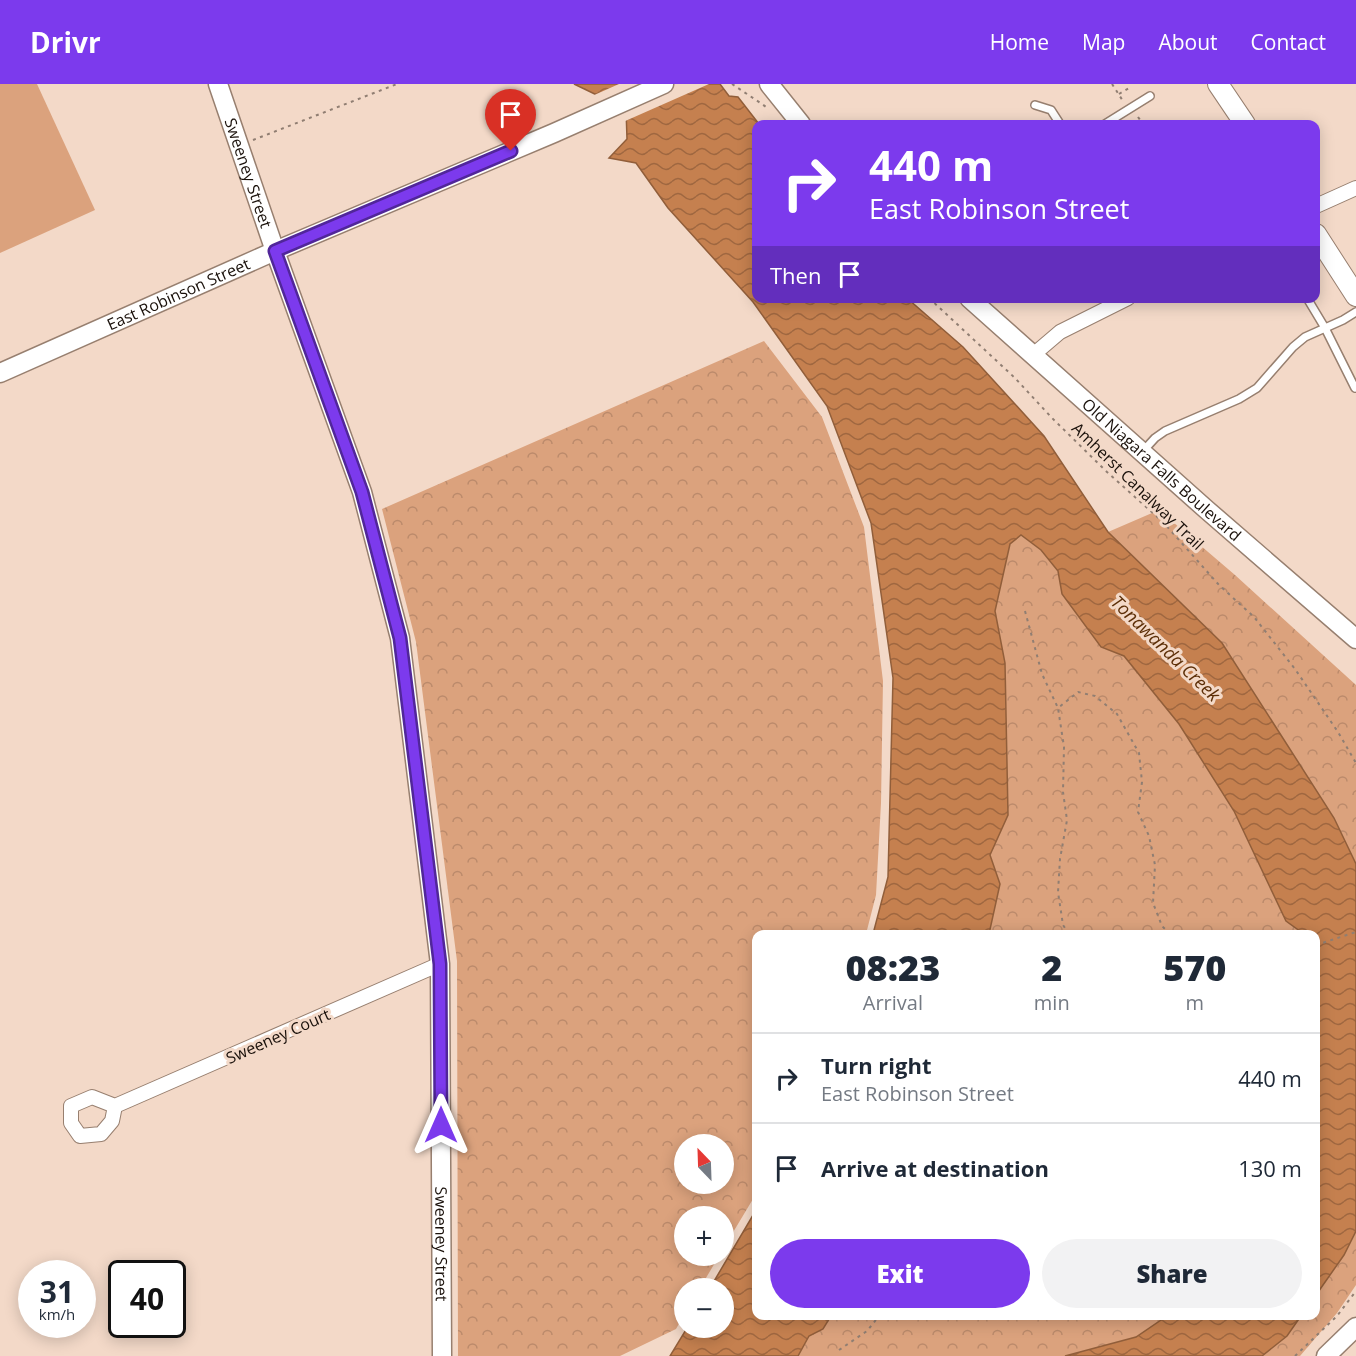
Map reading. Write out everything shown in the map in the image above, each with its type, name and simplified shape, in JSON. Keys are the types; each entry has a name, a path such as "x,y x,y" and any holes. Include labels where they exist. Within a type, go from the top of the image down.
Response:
{"main road":[{"path":"1218,84 1242,120"},
{"path":"1320,245 1356,296"}],"street":[{"name":"Sweeney Street","path":"218,84 275,251 362,492 400,638 440,964 442,1356"},
{"path":"769,84 798,120"},
{"name":"East Robinson Street","path":"0,373 275,251 555,133 659,86"},
{"path":"1320,204 1356,188"},
{"name":"Old Niagara Falls Boulevard","path":"975,303 1356,639"},
{"path":"1033,355 1060,332 1118,303"},
{"name":"Sweeney Court","path":"115,1106 440,964"},
{"path":"1326,1356 1356,1327"}],"lane":[{"path":"1111,120 1150,96"},
{"path":"1035,105 1051,110 1057,120"},
{"path":"1310,303 1356,387"},
{"path":"1142,452 1165,431 1239,399 1257,388 1293,347 1305,337 1356,312"}],"path":[{"path":"239,144 397,84"},
{"path":"732,84 769,111"},
{"path":"1112,84 1123,101"},
{"path":"1119,94 1131,87"},
{"path":"1137,115 1140,120"},
{"name":"Amherst Canalway Trail","path":"934,303 1015,378 1107,472 1163,522 1219,585 1254,617 1301,678 1356,763"},
{"path":"1026,611 1042,674 1058,708 1064,747 1063,792 1067,820 1060,859 1058,892 1063,925 1066,930"},
{"path":"1058,708 1078,692 1095,696 1117,714 1139,753 1142,782 1138,812 1149,836 1155,865 1153,903 1162,926 1166,930"},
{"path":"1320,944 1356,932"},
{"path":"1294,1356 1337,1316 1356,1291"},
{"path":"839,1350 867,1331 876,1320"}],"green space":[{"path":"0,84 37,84 95,210 0,253"},
{"path":"764,341 822,417 864,527 883,681 881,803 876,895 867,930 752,930 752,1201 734,1231 734,1206 674,1206 674,1266 713,1266 706,1278 674,1278 674,1330 620,1356 458,1356 457,961 416,642 382,509"},
{"path":"1159,510 1235,575 1356,685 1356,864 1334,818 1222,643 1108,532"},
{"path":"1021,535 1041,550 1058,571 1062,594 1101,647 1124,656 1179,724 1234,811 1302,930 990,930 1000,884 990,855 1008,815 1005,663 995,611 1010,543"},
{"path":"1356,1231 1356,1285 1337,1313 1300,1356 1262,1356 1287,1336 1298,1320 1320,1320 1320,1289 1344,1255"},
{"path":"829,1320 1161,1320 1136,1337 1065,1356 798,1356 809,1336 823,1329"}],"water":[{"path":"574,84 720,84 729,96 738,97 756,120 752,120 752,301 668,208 636,163 609,158 627,139 626,109"},
{"name":"Tonawanda Creek","path":"754,303 913,303 963,347 1044,436 1108,532 1222,643 1334,818 1356,864 1356,1231 1344,1255 1320,1289 1320,930 1298,930 1286,921 1234,811 1179,724 1124,656 1101,647 1062,594 1058,571 1041,550 1021,535 1010,544 995,611 1005,663 1008,815 990,855 1000,884 990,930 874,930 888,877 893,678 871,523 827,406"},
{"path":"752,1217 752,1320 829,1320 823,1329 809,1336 798,1356 670,1356 681,1338 734,1338 734,1278 716,1278 723,1266 734,1266 734,1247"},
{"path":"1161,1320 1298,1320 1287,1336 1262,1356 1065,1356 1136,1337"}],"pier":[{"path":"619,84 709,84 623,122 623,111 592,96"}],"route":[{"path":"441,1125 440,964 400,638 362,492 275,251 511,151"}]}
